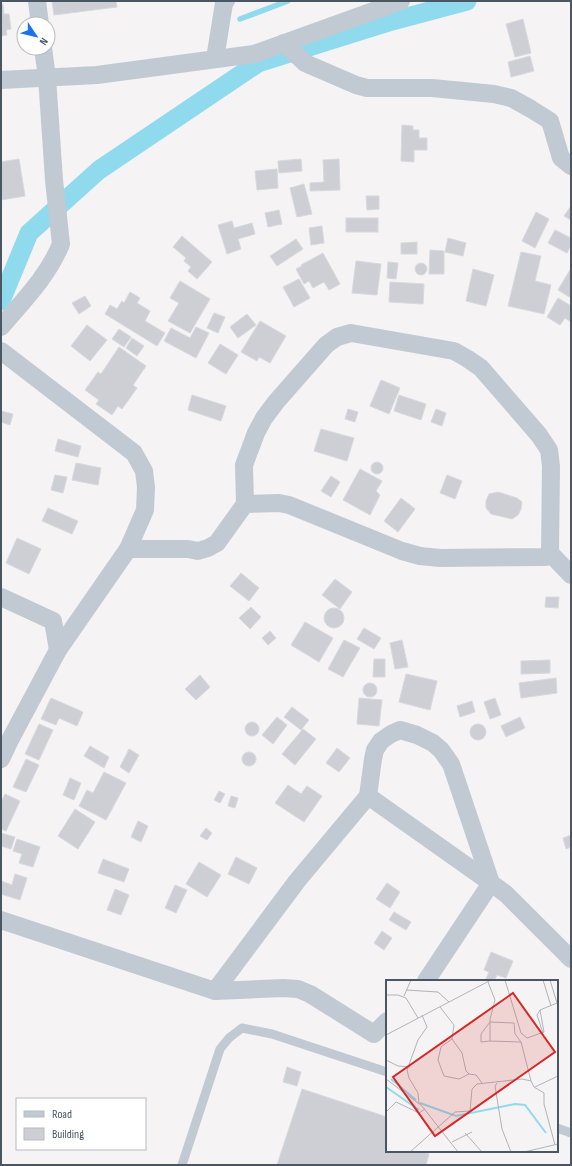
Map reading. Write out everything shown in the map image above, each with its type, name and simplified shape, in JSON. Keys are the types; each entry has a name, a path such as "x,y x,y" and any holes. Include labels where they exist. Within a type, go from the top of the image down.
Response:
{"street":[{"path":"37,1 39,16"},
{"path":"215,59 224,3 226,1"},
{"path":"1,80 97,75 254,54 401,1"},
{"path":"284,43 305,63 356,85 367,88 432,88 494,94 511,98 550,121 568,157"},
{"path":"1,327 41,279 58,253 61,244 44,56"},
{"path":"128,549 188,549 198,551 208,548 217,542 245,504 244,465 256,433 264,418 276,402 326,345 337,337 350,333 454,351 481,368 539,435 549,450 552,466 550,553 571,575"},
{"path":"1,351 134,453 144,471 146,487 145,510 128,549 58,650 1,759"},
{"path":"245,504 279,503 289,505 402,552 420,556 440,558 546,557 550,553"},
{"path":"1,597 53,620 58,650"},
{"path":"215,991 297,880 368,796 373,758 376,750 381,741 400,730 418,735 433,743 442,750 451,764 491,883"},
{"path":"368,796 506,894 571,959"},
{"path":"427,980 491,883"},
{"path":"1,920 215,991 283,988 298,989 310,994 374,1034 386,1021"}],"lane":[{"path":"182,1165 220,1049 229,1038 242,1028 272,1034 386,1072"},
{"path":"558,1128 571,1133"}],"building":[{"path":"52,1 116,1 117,7 54,15"},
{"path":"1,4 3,4 4,14 9,14 11,29 6,30 7,35 1,36"},
{"path":"523,19 531,53 515,57 506,24"},
{"path":"530,56 534,71 511,77 508,62"},
{"path":"402,125 413,126 413,130 419,130 419,138 427,138 427,150 414,150 414,162 401,161"},
{"path":"19,159 25,196 1,200 1,162"},
{"path":"301,159 302,171 279,173 278,161"},
{"path":"339,159 340,190 310,191 310,183 324,182 323,160"},
{"path":"277,169 278,188 257,190 255,171"},
{"path":"304,184 312,214 297,217 290,188"},
{"path":"366,196 379,196 379,209 367,210"},
{"path":"571,206 571,220 564,216"},
{"path":"279,210 282,224 268,227 265,213"},
{"path":"536,212 549,219 535,248 522,241"},
{"path":"346,218 378,218 378,232 346,232"},
{"path":"232,221 234,228 252,223 255,234 238,239 241,249 227,254 218,225"},
{"path":"322,226 324,243 311,245 309,228"},
{"path":"555,230 571,238 571,245 567,253 548,243"},
{"path":"182,236 212,262 197,279 188,271 191,267 184,261 186,258 173,247"},
{"path":"448,238 466,243 463,256 445,252"},
{"path":"296,239 303,249 277,266 270,256"},
{"path":"417,242 417,254 401,254 401,243"},
{"path":"430,250 444,251 444,274 429,274"},
{"path":"521,252 541,256 535,281 551,285 544,314 508,306"},
{"path":"323,253 340,284 329,290 324,282 313,288 309,281 304,284 296,269"},
{"path":"356,261 381,264 377,295 352,293"},
{"path":"388,262 398,263 396,279 387,278"},
{"path":"419,263 423,263 427,269 423,275 419,275 415,271 415,267"},
{"path":"571,268 571,298 558,290"},
{"path":"473,269 494,275 486,306 466,301"},
{"path":"299,279 310,298 294,307 283,287"},
{"path":"180,281 210,299 190,333 168,321 179,303 170,298"},
{"path":"390,282 424,284 423,304 389,302"},
{"path":"130,292 140,298 137,303 150,311 145,321 165,333 157,346 105,314 110,305 117,309 122,301 124,303"},
{"path":"85,296 91,306 79,314 72,303"},
{"path":"558,298 571,306 571,322 565,318 560,325 547,317"},
{"path":"214,313 225,317 218,333 207,328"},
{"path":"247,314 256,325 238,338 230,327"},
{"path":"260,321 286,336 270,363 259,357 257,361 241,352"},
{"path":"87,325 107,340 90,361 71,346"},
{"path":"196,327 209,333 196,358 164,341 171,328 190,338"},
{"path":"119,329 131,337 124,347 112,339"},
{"path":"132,338 144,346 137,356 126,348"},
{"path":"220,344 238,355 226,374 208,363"},
{"path":"119,347 146,366 133,385 137,388 122,409 118,406 112,415 96,404 99,400 85,390 98,372 101,374"},
{"path":"381,380 400,388 389,414 370,406"},
{"path":"192,395 226,406 221,421 188,410"},
{"path":"399,395 426,404 421,420 394,411"},
{"path":"348,409 358,412 355,422 345,419"},
{"path":"436,409 446,413 442,426 431,422"},
{"path":"1,411 13,414 10,425 1,422"},
{"path":"321,429 354,438 347,461 314,451"},
{"path":"58,439 81,446 78,457 55,451"},
{"path":"375,462 379,462 383,468 379,474 375,474 371,470 371,466"},
{"path":"76,463 101,468 98,485 72,480"},
{"path":"360,469 382,481 376,491 380,495 370,515 343,500"},
{"path":"55,475 67,477 63,493 51,490"},
{"path":"447,475 462,481 455,499 440,493"},
{"path":"331,476 340,482 331,497 321,491"},
{"path":"498,492 517,498 522,502 518,515 512,519 491,514 486,508 486,501 489,494"},
{"path":"401,498 415,509 398,532 384,521"},
{"path":"48,508 78,521 72,534 42,521"},
{"path":"17,538 41,549 29,574 6,563"},
{"path":"241,573 259,588 249,601 230,586"},
{"path":"335,579 352,592 340,609 322,595"},
{"path":"546,597 559,597 558,608 545,607"},
{"path":"251,607 261,617 250,629 239,618"},
{"path":"334,608 341,611 344,618 341,625 334,628 327,625 324,618 327,611"},
{"path":"305,622 333,638 319,662 291,645"},
{"path":"364,628 381,638 374,649 357,639"},
{"path":"270,631 276,638 268,645 262,638"},
{"path":"344,640 360,648 343,677 328,669"},
{"path":"402,640 408,667 395,669 390,643"},
{"path":"374,659 385,659 385,677 373,677"},
{"path":"550,660 550,673 521,674 521,661"},
{"path":"406,674 437,681 430,710 399,702"},
{"path":"200,675 210,687 196,700 185,689"},
{"path":"556,678 557,693 521,698 519,683"},
{"path":"370,683 375,685 377,690 375,695 370,697 365,695 363,690 365,685"},
{"path":"51,698 83,712 77,726 59,718 56,725 41,719"},
{"path":"359,698 382,700 379,726 357,724"},
{"path":"495,698 501,715 490,719 484,702"},
{"path":"472,701 475,712 460,717 457,706"},
{"path":"292,707 309,720 301,730 284,717"},
{"path":"277,717 287,725 273,744 262,735"},
{"path":"520,717 525,728 506,737 501,726"},
{"path":"252,722 257,724 259,729 257,734 252,736 247,734 245,729 247,724"},
{"path":"39,724 53,730 39,760 25,754"},
{"path":"478,724 484,726 486,732 484,738 478,740 472,738 470,732 472,726"},
{"path":"303,729 316,739 295,765 282,754"},
{"path":"90,746 109,757 104,768 84,756"},
{"path":"337,748 350,758 339,772 326,763"},
{"path":"129,749 139,755 129,773 120,767"},
{"path":"249,752 254,754 256,759 254,764 249,766 244,764 242,759 244,754"},
{"path":"26,759 39,765 26,792 13,787"},
{"path":"104,772 126,783 106,820 79,806 87,790 93,793"},
{"path":"70,778 81,783 74,800 63,795"},
{"path":"288,785 301,794 307,786 322,796 304,822 275,803"},
{"path":"219,791 225,794 220,803 214,800"},
{"path":"5,794 20,801 6,831 1,829 1,802"},
{"path":"231,796 238,798 235,808 228,806"},
{"path":"75,809 95,822 78,849 58,836"},
{"path":"138,821 148,826 141,842 131,837"},
{"path":"206,828 212,833 207,840 200,836"},
{"path":"1,833 15,837 11,849 1,846"},
{"path":"571,835 571,847 566,849 563,838"},
{"path":"17,839 40,847 33,867 19,863 22,854 13,851"},
{"path":"236,857 257,868 249,884 228,874"},
{"path":"103,859 129,869 124,882 98,873"},
{"path":"199,862 221,875 207,897 186,884"},
{"path":"15,874 27,878 20,900 1,894 1,881 12,885"},
{"path":"387,883 400,892 390,908 376,899"},
{"path":"175,885 187,890 176,913 165,908"},
{"path":"115,889 129,895 121,915 107,910"},
{"path":"394,912 411,922 406,930 389,920"},
{"path":"382,931 392,938 384,950 374,943"},
{"path":"491,952 513,961 506,978 497,975 494,980 485,980 489,972 484,970"},
{"path":"287,1067 301,1072 297,1086 283,1082"},
{"path":"302,1089 386,1117 386,1152 423,1152 429,1154 426,1165 277,1165"}],"waterway":[{"path":"240,19 288,1"},
{"path":"1,301 29,233 99,170 258,63 392,21 467,1"}]}
